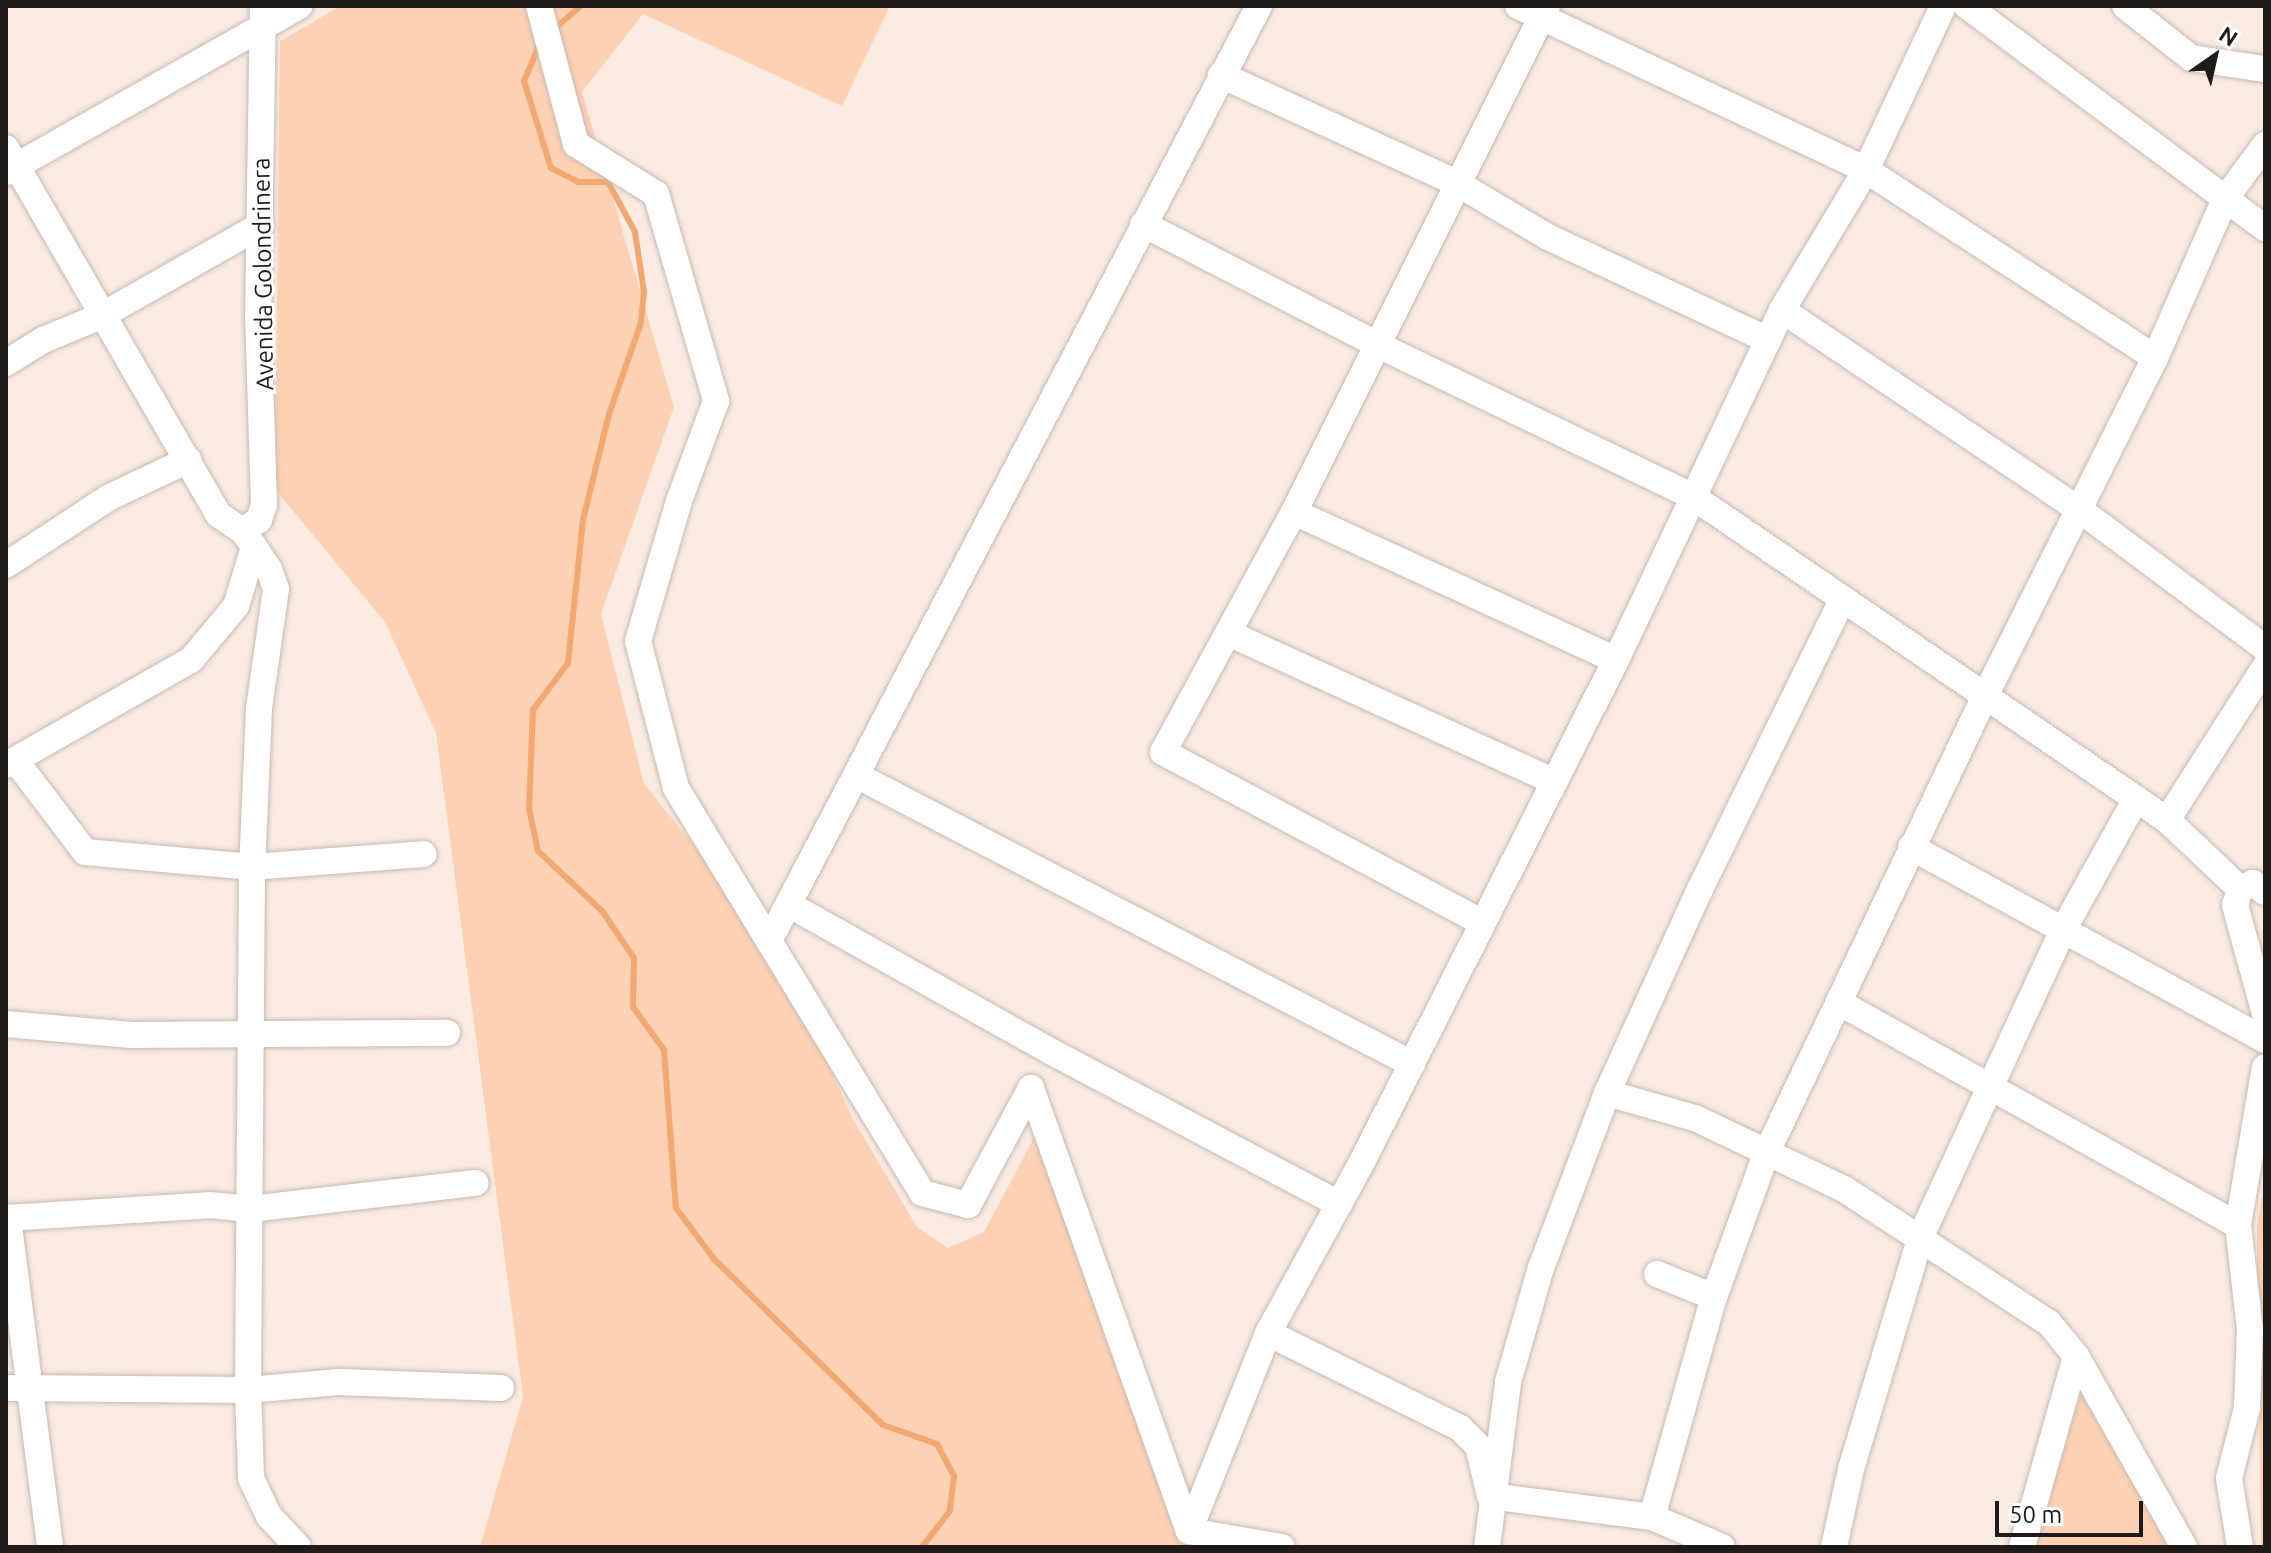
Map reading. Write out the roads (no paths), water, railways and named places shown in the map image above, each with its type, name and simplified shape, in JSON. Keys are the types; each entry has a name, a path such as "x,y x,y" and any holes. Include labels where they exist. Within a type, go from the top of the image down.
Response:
{"street":[{"path":"298,1547 269,1516 251,1478 248,1390 252,867 259,709 276,589 248,539 219,515 10,161 263,16 299,6"},
{"path":"539,6 576,144 656,194 716,401 679,501 638,641 676,788 922,1193 968,1205 1031,1088 1189,1531"},
{"path":"769,941 1259,6"},
{"path":"1189,1531 1268,1333 1412,1064 1616,660 1782,310 1866,170 1943,6"},
{"path":"1967,6 2265,228"},
{"path":"2125,6 2191,58 2265,69"},
{"path":"1483,923 1163,752 1294,512 1535,10 1866,170 2155,358"},
{"name":"Avenida Golondrinera","path":"11,763 191,660 236,606 248,539 264,505 258,318 263,16"},
{"path":"1221,75 1455,182 1548,237 1768,340"},
{"path":"1652,1517 1714,1297 1766,1154 1840,1003 1911,847 2155,358 2225,199 2265,145"},
{"path":"1143,224 1376,344 1692,496 2167,820 2252,891 2235,905 2265,1014"},
{"path":"6,363 43,340 101,316 261,225"},
{"path":"1782,310 2080,510 2265,648"},
{"path":"6,565 108,498 188,460"},
{"path":"1294,512 1616,660"},
{"path":"1487,1547 1490,1496 1508,1382 1533,1296 1607,1093 1700,889 1842,601"},
{"path":"1228,633 1553,781"},
{"path":"2167,820 2265,667"},
{"path":"11,763 85,852 252,867 424,854"},
{"path":"856,775 1412,1064"},
{"path":"1834,1547 1851,1469 1921,1236 2063,930 2136,799"},
{"path":"1911,847 2265,1040"},
{"path":"788,904 1052,1052 1339,1204"},
{"path":"1840,1003 2238,1225"},
{"path":"6,1024 132,1035 447,1033"},
{"path":"2240,1547 2229,1478 2247,1408 2250,1330 2238,1225 2265,1067"},
{"path":"1607,1093 1695,1118 1844,1189 1921,1236 2049,1323 2076,1356 2184,1547"},
{"path":"50,1547 16,1388 7,1218 210,1205 250,1209 476,1183"},
{"path":"1657,1274 1714,1297"},
{"path":"1268,1333 1460,1428 1478,1446 1490,1496"},
{"path":"2022,1547 2076,1356"},
{"path":"16,1388 248,1390 339,1382 501,1388"},
{"path":"1490,1496 1652,1517 1722,1547"},
{"path":"1189,1531 1282,1547"}],"waterway":[{"path":"553,30 581,6"},
{"path":"540,43 524,81 551,168 578,182 608,182 635,232 644,292 641,323 609,414 583,520 568,663 533,710 529,808 538,851 602,911 634,958 633,1007 664,1050 676,1208 714,1259 883,1425 937,1444 954,1476 950,1511 922,1547"}]}
